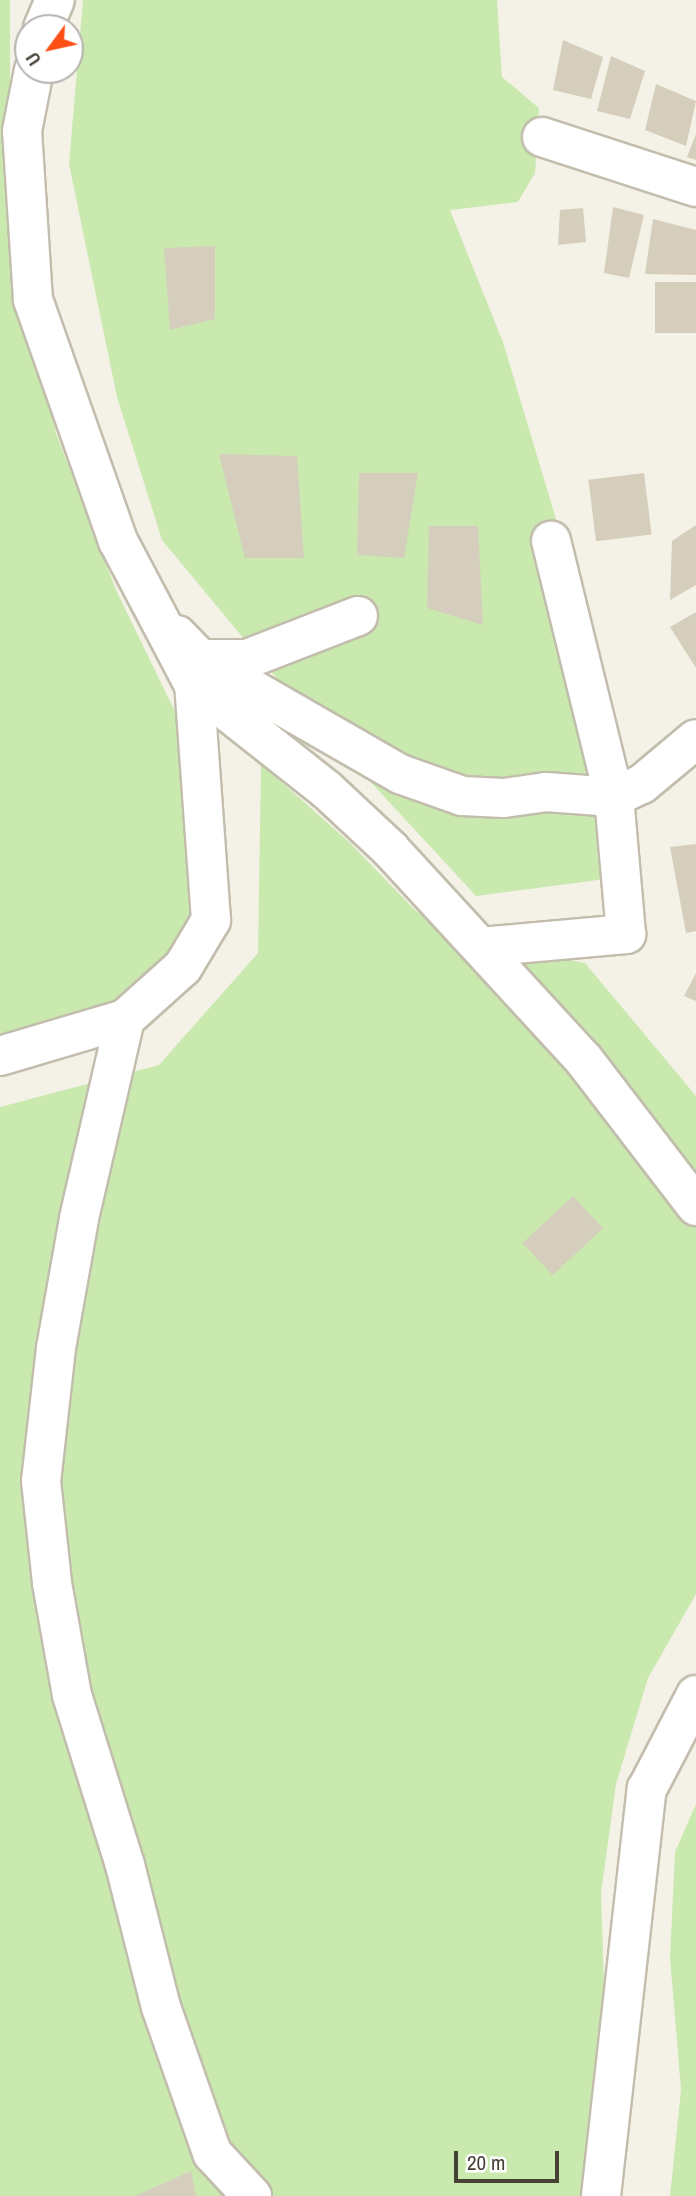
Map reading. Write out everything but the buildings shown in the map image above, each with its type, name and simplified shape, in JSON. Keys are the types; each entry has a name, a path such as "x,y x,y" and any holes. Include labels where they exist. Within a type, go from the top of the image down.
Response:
{"street":[{"path":"31,84 22,131 33,300 118,541 151,608 197,672 390,849 584,1060 696,1206"},
{"path":"542,137 696,187"},
{"path":"481,947 626,934 614,797 551,541"},
{"path":"197,672 247,659 358,616"},
{"path":"197,672 400,774 462,796 504,798 546,792 614,797 642,784 696,739"},
{"path":"0,1056 125,1019 183,967 211,920 197,672"},
{"path":"125,1019 79,1219 56,1348 41,1481 50,1570 72,1695 125,1865 161,2007 212,2153 252,2196"},
{"path":"601,2196 646,1789 696,1695"}],"green space":[{"path":"0,0 10,0 10,139 25,290 56,433 116,590 180,722 203,919 131,1010 0,1044"},
{"path":"83,0 497,0 502,77 539,108 535,173 518,202 450,210 503,342 559,529 606,879 476,896 293,698 162,540 117,397 69,164 76,84 84,84 84,14 82,14"},
{"path":"261,764 349,842 416,911 476,948 516,949 585,963 696,1096 696,1594 648,1678 616,1784 601,1893 609,2135 588,2196 0,2196 0,1107 159,1065 258,953"},
{"path":"696,1804 696,2196 670,2196 681,2090 670,1958 675,1852"}]}
